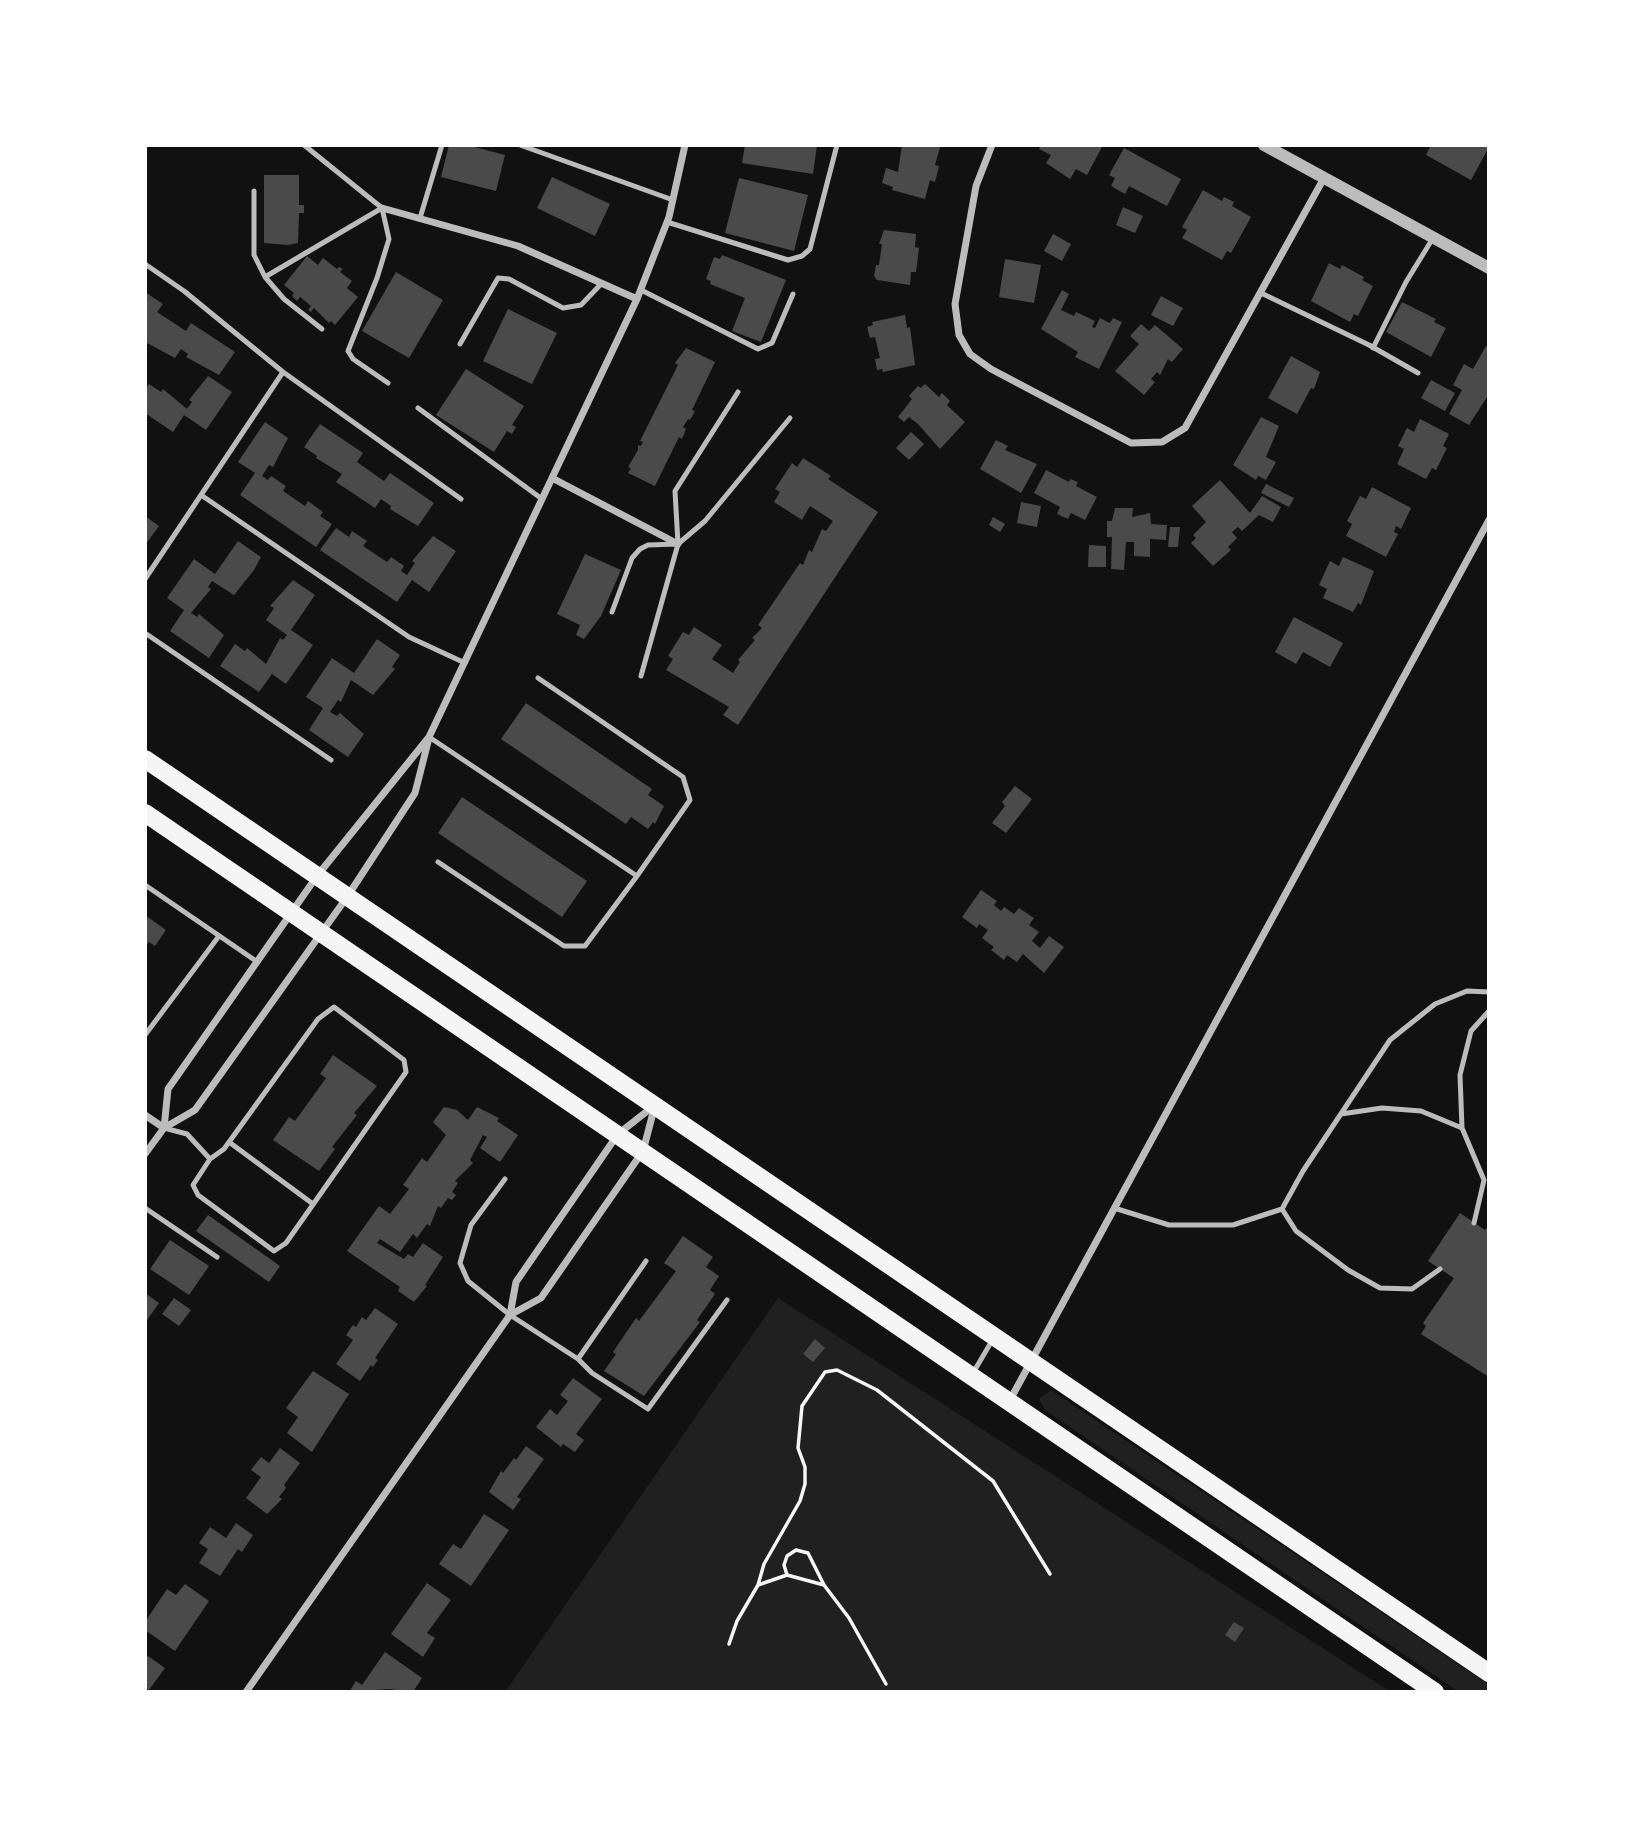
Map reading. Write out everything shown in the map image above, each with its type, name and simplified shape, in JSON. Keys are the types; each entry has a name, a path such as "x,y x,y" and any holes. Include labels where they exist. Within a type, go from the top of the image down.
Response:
{"main road":[{"path":"145,759 1489,1672"},
{"path":"145,813 1436,1692"}],"street":[{"path":"145,1154 164,1128 195,1110 319,932 347,897 415,793 429,737 641,290 667,222 685,145"},
{"path":"992,145 976,186 955,304 959,335 970,354 1003,376 1121,440 1150,444 1162,442 1185,428 1195,413 1324,178"},
{"path":"1264,145 1489,268"},
{"path":"382,208 518,246 637,299"},
{"path":"552,478 678,544"},
{"path":"1010,1400 1489,520"},
{"path":"164,1128 168,1089 290,912 429,737"},
{"path":"246,1692 510,1315 516,1282 618,1134 655,1105"},
{"path":"510,1315 541,1298 643,1151 655,1105"},
{"path":"145,1115 164,1128"}],"lane":[{"path":"304,145 382,208 389,239 377,278 348,351 353,359 388,383"},
{"path":"420,218 442,145"},
{"path":"520,145 673,200"},
{"path":"667,222 788,260 802,256 810,248 837,145"},
{"path":"254,191 254,255 265,277 284,299 322,329"},
{"path":"265,277 382,208"},
{"path":"1373,348 1406,282 1433,237"},
{"path":"145,264 184,290 284,372 461,499"},
{"path":"460,344 498,278 509,279 562,308 581,305 602,284"},
{"path":"641,290 758,349 772,343 793,294"},
{"path":"1261,293 1418,373"},
{"path":"145,579 284,372"},
{"path":"641,677 678,544 675,491 738,392"},
{"path":"418,408 542,499"},
{"path":"612,612 632,558 640,549 648,545 678,544 705,521 790,418"},
{"path":"201,495 409,637 465,663"},
{"path":"145,633 331,760"},
{"path":"438,862 564,946 584,946 690,800 683,777 538,678"},
{"path":"429,737 637,876"},
{"path":"145,885 256,961"},
{"path":"145,1035 219,936"},
{"path":"1114,1208 1169,1225 1233,1224 1282,1209 1340,1114 1390,1040 1435,1004 1467,991 1489,992"},
{"path":"334,1007 404,1060 406,1072 286,1242 274,1251 198,1195 193,1185 210,1159 229,1142 318,1019 334,1007"},
{"path":"1484,1180 1462,1128 1460,1075 1471,1031 1489,1011"},
{"path":"1340,1114 1382,1108 1422,1111 1462,1128"},
{"path":"164,1128 187,1134 210,1159"},
{"path":"229,1142 313,1204"},
{"path":"1474,1223 1484,1180 1489,1173"},
{"path":"505,1179 471,1224 460,1263 468,1281 510,1315 648,1409 727,1300"},
{"path":"145,1208 217,1257"},
{"path":"1282,1209 1296,1231 1348,1270 1380,1288 1412,1289 1440,1269"},
{"path":"578,1359 646,1261"},
{"path":"972,1375 995,1337"}],"path":[{"path":"729,1644 737,1621 758,1585 764,1564 800,1501 805,1484 799,1448 802,1406 825,1372 836,1370 877,1390 993,1480 1049,1574"},
{"path":"787,1575 784,1565 787,1556 796,1550 808,1553 824,1585 849,1618 886,1684"},
{"path":"758,1585 787,1575 824,1585"}],"shaded area":[{"path":"778,1298 1391,1692 505,1692"},
{"path":"1051,1390 1489,1685 1489,1692 1459,1692 1045,1410 1039,1399"}],"building":[{"path":"449,145 467,145 505,155 496,191 441,177"},
{"path":"745,145 817,145 813,174 742,163"},
{"path":"902,145 940,147 935,165 939,166 935,182 930,180 925,199 892,190 893,187 882,183 886,168 898,172"},
{"path":"1041,145 1103,145 1087,175 1076,169 1070,179 1046,163 1051,155 1039,149"},
{"path":"1431,145 1489,147 1471,180 1426,155"},
{"path":"1124,148 1181,179 1167,206 1129,186 1125,194 1111,186 1115,178 1109,175"},
{"path":"264,175 299,175 299,205 304,205 304,213 299,213 298,243 264,243"},
{"path":"552,177 610,204 595,236 537,208"},
{"path":"739,178 808,195 794,251 725,233"},
{"path":"1203,190 1222,201 1224,197 1234,202 1232,206 1251,217 1231,253 1227,251 1222,260 1182,238 1187,230 1182,227"},
{"path":"1123,207 1143,216 1135,233 1116,225"},
{"path":"884,230 916,234 915,247 919,248 916,272 911,272 910,285 877,280 874,276 876,265 879,265 882,244 879,244"},
{"path":"1053,234 1071,244 1062,261 1044,251"},
{"path":"722,255 786,280 761,342 732,331 745,298 710,284 711,281 706,279 714,257 720,259"},
{"path":"307,256 318,265 323,258 337,269 343,269 340,272 352,281 347,288 358,297 335,325 331,321 329,323 314,308 311,312 308,310 311,306 300,297 297,301 292,296 294,293 284,285"},
{"path":"1005,259 1041,265 1034,303 999,297"},
{"path":"1329,263 1340,269 1342,265 1364,277 1362,280 1373,286 1358,316 1354,314 1350,322 1311,301"},
{"path":"396,272 443,300 409,358 362,331"},
{"path":"1062,290 1069,294 1061,310 1074,316 1076,312 1095,321 1092,327 1095,328 1100,318 1110,323 1113,318 1122,322 1099,369 1075,357 1078,352 1041,329"},
{"path":"145,292 163,304 157,312 186,331 191,323 235,352 219,375 186,357 188,354 181,349 175,358 147,343"},
{"path":"1161,296 1183,308 1173,326 1151,315"},
{"path":"1402,302 1436,319 1434,322 1446,328 1431,357 1386,332"},
{"path":"508,309 557,333 532,384 483,361"},
{"path":"905,315 907,328 910,327 915,365 883,372 882,369 877,370 875,359 880,358 875,337 870,338 867,327 873,325 872,322"},
{"path":"1141,324 1149,331 1155,325 1183,349 1172,362 1168,359 1160,375 1157,372 1151,379 1155,382 1144,395 1115,371 1139,344 1130,336"},
{"path":"1486,346 1489,348 1489,394 1469,425 1449,414 1462,390 1453,385 1464,364 1473,369"},
{"path":"686,348 715,362 692,410 695,411 683,427 686,429 682,439 679,437 655,486 628,473 631,468 628,467 638,445 641,446 643,442 640,441 678,365 675,363"},
{"path":"1291,356 1320,372 1314,389 1311,388 1297,414 1268,398"},
{"path":"466,369 524,406 512,425 516,427 512,434 507,431 494,452 436,415"},
{"path":"208,376 232,392 206,430 184,415 173,432 145,413 145,390 149,384 161,392 163,389 187,409 192,402 189,400"},
{"path":"1431,380 1455,393 1445,411 1421,398"},
{"path":"925,384 939,397 942,393 950,401 947,405 965,422 940,449 909,417 904,422 898,417 912,399 909,396 918,386 921,388"},
{"path":"1261,417 1279,426 1266,457 1276,462 1266,480 1258,476 1256,480 1233,465"},
{"path":"1420,419 1449,434 1443,446 1447,448 1436,470 1432,468 1426,479 1397,464 1404,449 1398,446 1407,428 1414,432"},
{"path":"265,422 288,438 273,467 269,465 262,476 268,480 271,476 286,486 283,491 305,506 308,501 323,512 320,516 332,524 316,547 240,495 255,473 238,462"},
{"path":"320,424 363,453 357,462 384,481 390,473 434,503 418,526 390,509 391,506 381,499 375,508 336,482 342,474 304,447"},
{"path":"911,432 924,444 909,460 896,448"},
{"path":"996,440 1008,446 1005,450 1037,464 1021,493 980,469"},
{"path":"803,458 831,476 828,479 878,512 738,725 723,715 729,707 666,670 673,659 668,656 683,632 689,635 694,627 722,645 712,659 733,673 740,662 738,660 755,640 752,638 762,628 758,625 800,563 803,565 809,550 812,552 822,529 826,531 833,521 810,506 802,520 774,502 780,492 775,489 792,463 797,467"},
{"path":"1046,470 1069,482 1070,479 1078,482 1076,486 1097,497 1085,520 1071,513 1068,519 1057,514 1060,507 1034,493"},
{"path":"1220,480 1250,513 1262,496 1281,507 1273,522 1259,515 1242,531 1238,527 1232,532 1237,538 1228,547 1231,550 1213,566 1191,543 1196,538 1193,535 1206,522 1192,506"},
{"path":"1266,484 1294,498 1289,507 1261,493"},
{"path":"1372,487 1411,508 1401,529 1396,526 1394,532 1398,534 1386,557 1346,536 1352,524 1347,521 1360,496 1366,499"},
{"path":"1021,502 1041,506 1037,527 1017,523"},
{"path":"1115,508 1133,508 1132,517 1150,513 1151,524 1167,525 1166,540 1150,539 1150,557 1134,556 1134,542 1126,542 1124,570 1111,569 1112,537 1107,537 1107,521 1112,521"},
{"path":"145,516 159,526 145,545"},
{"path":"993,517 1005,524 1000,532 989,525"},
{"path":"1170,527 1180,527 1178,547 1168,547"},
{"path":"336,528 349,537 352,531 367,541 363,546 387,562 391,557 404,566 401,571 407,575 415,563 412,561 433,536 456,551 429,592 412,580 397,602 320,550"},
{"path":"238,541 261,557 254,570 234,595 212,581 208,587 211,589 191,613 197,617 199,614 224,635 209,658 170,631 184,610 167,598 194,559 215,574"},
{"path":"1089,545 1106,546 1106,567 1088,567"},
{"path":"585,554 621,570 601,616 584,639 576,635 580,625 557,614"},
{"path":"1343,557 1374,571 1361,605 1358,603 1353,612 1323,598 1327,589 1319,585 1330,561 1339,566"},
{"path":"293,580 315,595 291,630 313,645 286,684 272,674 259,692 220,666 235,644 245,651 247,648 266,664 280,638 283,640 287,635 266,620 274,608 270,606"},
{"path":"1294,617 1343,643 1330,667 1303,652 1296,664 1275,652"},
{"path":"377,639 400,655 392,667 395,669 373,695 351,680 341,702 338,700 330,712 337,716 340,713 364,734 348,757 309,730 323,708 306,697 332,658 354,673"},
{"path":"526,703 652,789 648,795 664,806 655,824 653,822 648,829 631,817 626,824 501,739"},
{"path":"1015,786 1032,799 1006,833 992,823 1005,806 1002,802"},
{"path":"462,797 587,881 562,917 438,833"},
{"path":"981,890 997,901 994,905 1001,911 1004,907 1014,914 1019,908 1034,918 1029,925 1039,932 1032,941 1040,948 1049,936 1064,947 1044,973 1023,954 1017,962 1007,955 1004,960 991,950 994,947 982,938 988,930 979,924 977,928 962,917"},
{"path":"145,915 166,930 155,946 149,942 145,947"},
{"path":"333,1055 377,1086 354,1113 357,1115 332,1147 335,1149 319,1171 273,1140 289,1117 295,1121 326,1078 320,1074"},
{"path":"444,1107 457,1110 468,1120 477,1107 499,1118 497,1121 518,1135 500,1162 480,1148 487,1137 483,1135 470,1160 473,1163 455,1181 458,1183 452,1192 456,1195 452,1200 448,1198 441,1208 438,1206 430,1226 427,1224 417,1238 413,1234 400,1252 380,1239 377,1243 404,1259 408,1254 413,1257 423,1243 443,1257 425,1285 427,1286 414,1302 398,1291 400,1287 347,1251 379,1206 390,1214 409,1189 403,1185 422,1158 427,1162 446,1135 433,1122"},
{"path":"1460,1213 1485,1230 1489,1225 1489,1377 1421,1334 1426,1326 1423,1323 1454,1278 1428,1261"},
{"path":"208,1215 280,1266 269,1282 196,1231"},
{"path":"683,1236 713,1257 706,1267 719,1276 710,1290 715,1294 697,1320 700,1322 644,1396 604,1371 616,1354 613,1352 636,1318 639,1321 676,1271 664,1263"},
{"path":"170,1240 209,1266 189,1295 150,1269"},
{"path":"145,1293 159,1303 145,1323"},
{"path":"174,1298 191,1310 179,1326 162,1314"},
{"path":"375,1308 398,1324 375,1358 378,1360 360,1381 336,1364 353,1340 346,1335 353,1325 356,1327 362,1317 366,1320"},
{"path":"815,1339 825,1348 813,1362 803,1354"},
{"path":"313,1371 349,1394 312,1452 287,1433 298,1417 286,1408"},
{"path":"573,1378 602,1399 576,1434 584,1440 575,1452 563,1444 561,1447 536,1427 550,1409 557,1415 568,1401 560,1395"},
{"path":"526,1446 544,1459 517,1497 521,1499 513,1510 489,1492 501,1471 503,1473 514,1458 516,1460"},
{"path":"280,1448 300,1463 284,1485 286,1488 279,1497 282,1499 267,1514 246,1498 261,1477 251,1470 261,1457 269,1463"},
{"path":"484,1514 509,1530 471,1586 439,1564 453,1544 461,1549"},
{"path":"236,1523 253,1535 242,1552 238,1549 220,1576 199,1563 208,1549 199,1543 210,1527 226,1538"},
{"path":"427,1583 451,1600 427,1633 435,1638 423,1657 391,1634"},
{"path":"185,1584 209,1601 175,1651 145,1630 145,1622 167,1589 176,1595"},
{"path":"1234,1622 1244,1628 1235,1642 1225,1635"},
{"path":"385,1652 422,1678 413,1692 389,1689 349,1692 356,1681 362,1685"},
{"path":"145,1654 165,1668 149,1690 145,1687"}]}
